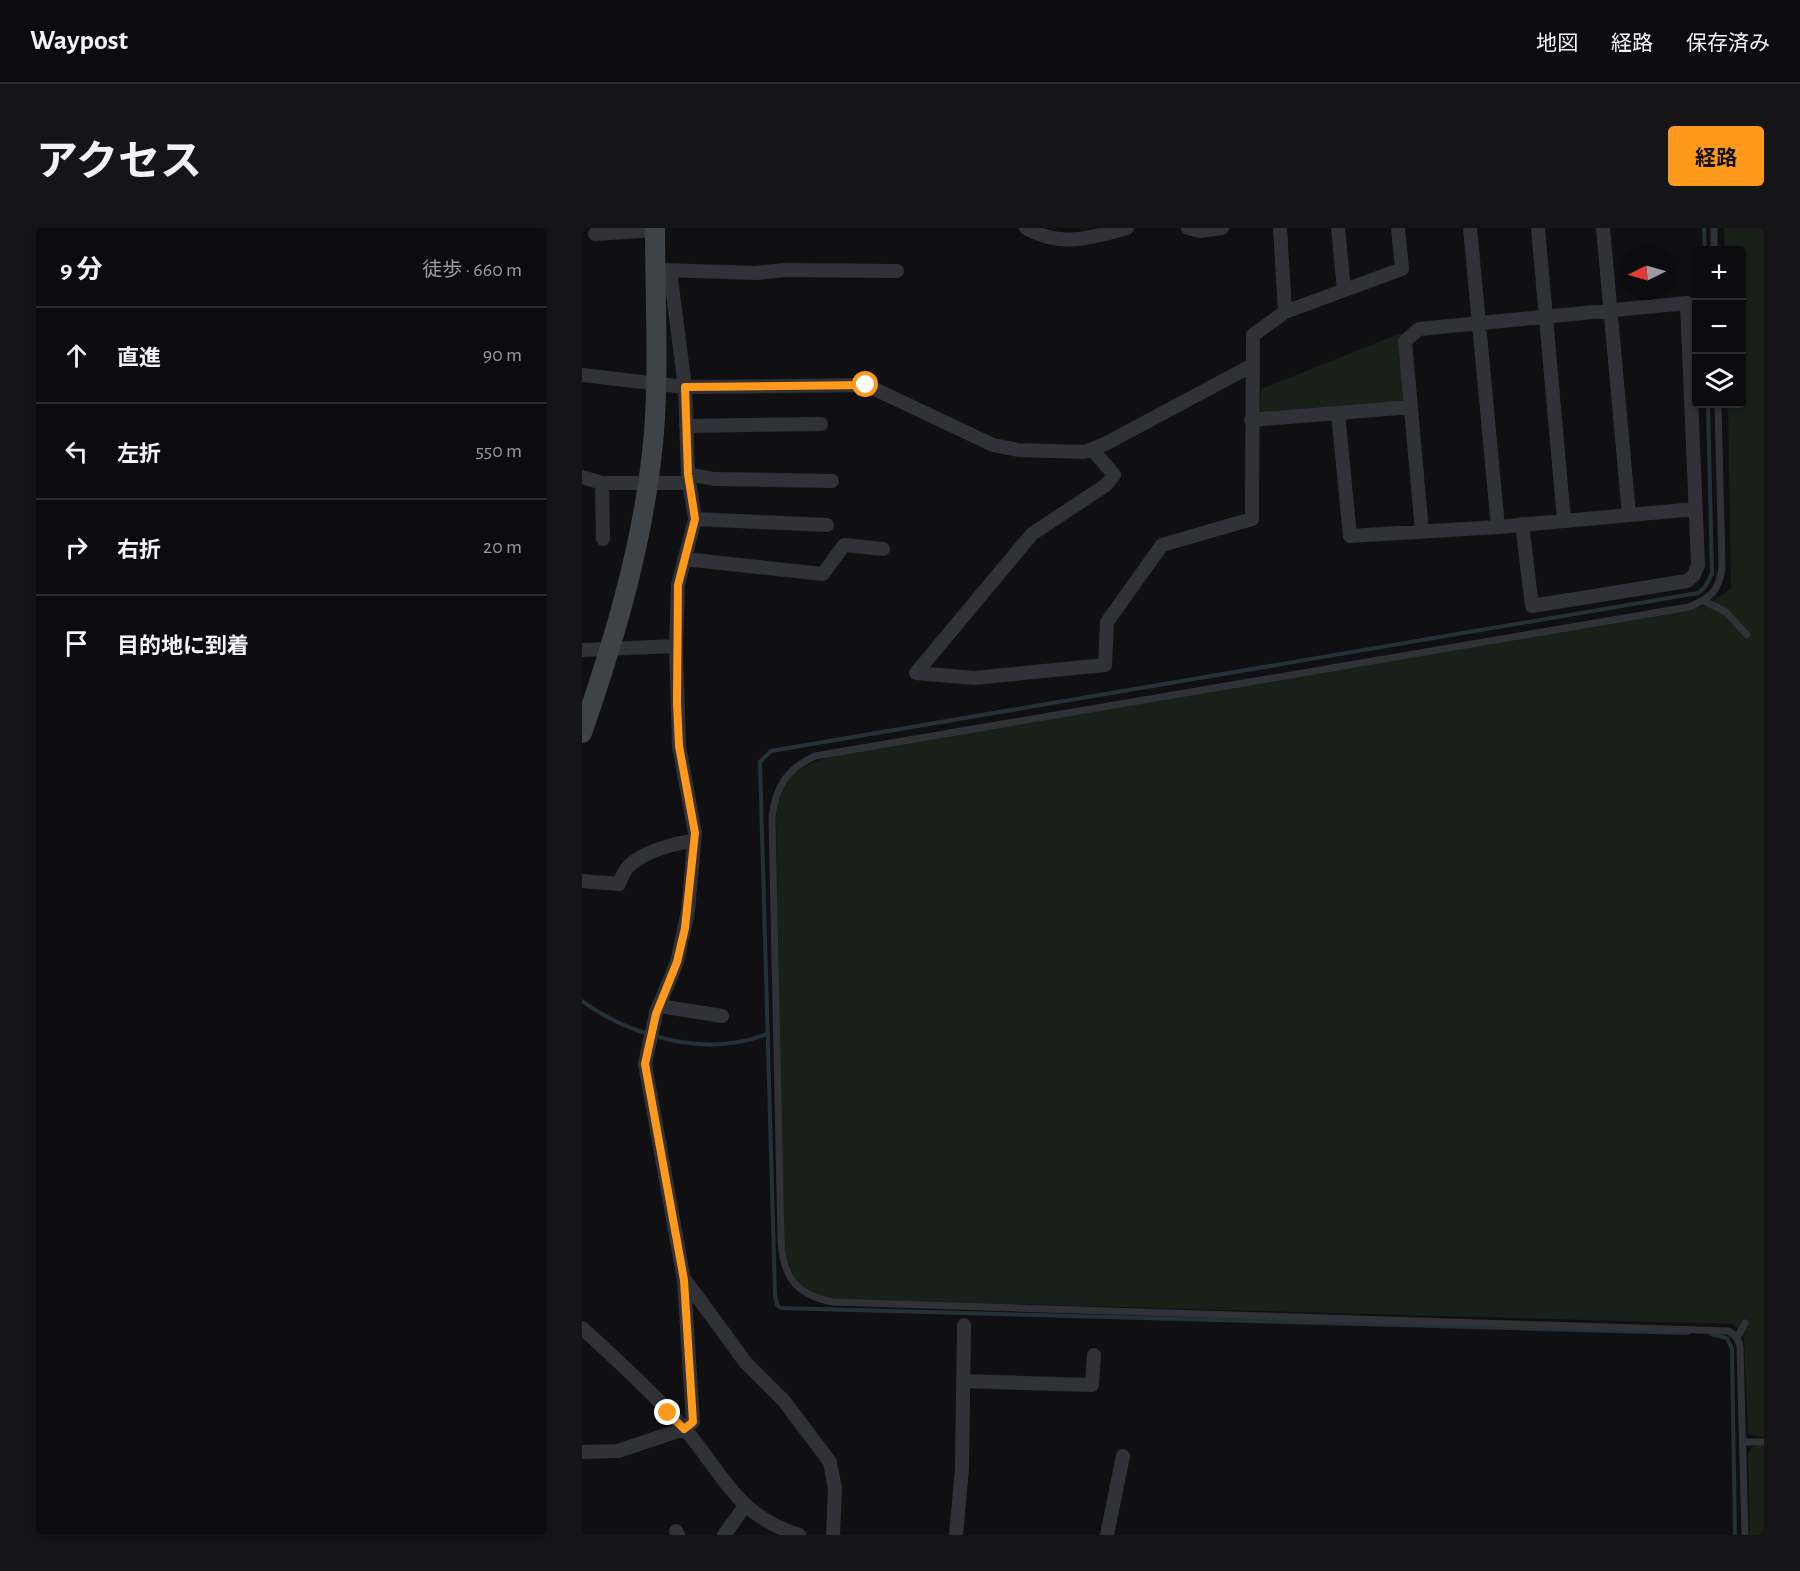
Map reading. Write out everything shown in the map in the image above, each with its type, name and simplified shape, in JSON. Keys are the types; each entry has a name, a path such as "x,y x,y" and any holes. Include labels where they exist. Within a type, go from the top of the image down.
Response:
{"street":[{"path":"1026,228 1051,239 1070,241 1126,228"},
{"path":"1188,228 1200,231 1222,228"},
{"path":"1280,228 1285,312"},
{"path":"1338,228 1344,290"},
{"path":"1092,449 1114,475 1032,534 916,673 974,678 1105,665 1107,622 1162,545 1252,519 1251,366 1253,335 1285,312 1402,269 1398,228"},
{"path":"1470,228 1498,527"},
{"path":"1538,228 1564,520"},
{"path":"1603,228 1629,515"},
{"path":"582,1452 618,1451 684,1429 693,1422 684,1280 645,1064 659,1006 677,962 688,911 694,841 692,814 679,746 676,646 678,585 695,519 689,479 685,387 655,229 595,234"},
{"path":"663,269 897,271"},
{"path":"582,733 611,649 642,528 654,431 663,269"},
{"path":"1422,531 1405,341 1419,329 1687,303 1698,565 1694,575 1687,581 1532,606 1522,524"},
{"path":"582,375 685,387 866,385 993,446 1018,450 1084,452 1251,366"},
{"path":"1251,420 1410,407"},
{"path":"1338,413 1350,536 1498,527 1695,510"},
{"path":"686,426 821,424"},
{"path":"582,477 602,483 648,483 689,479 832,481"},
{"path":"602,483 603,539"},
{"path":"695,519 826,525"},
{"path":"684,559 822,574 843,545 883,549"},
{"path":"582,650 676,646"},
{"path":"582,881 619,884 628,867 658,849 694,841"},
{"path":"659,1006 722,1016"},
{"path":"684,1280 746,1363 784,1401 830,1462 835,1489 834,1535"},
{"path":"956,1535 962,1468 964,1325"},
{"path":"582,1328 684,1429 745,1506 773,1527 799,1535"},
{"path":"963,1381 1092,1386 1094,1355"},
{"path":"1107,1535 1123,1456"},
{"path":"724,1535 745,1506"}],"lane":[{"path":"1714,228 1714,246"},
{"path":"1718,408 1721,582 1713,594 1704,601 1689,607 815,756 798,764 788,773 779,788 772,818 782,1257 787,1273 802,1290 817,1299 832,1302 1708,1328 1729,1331 1737,1338 1740,1346 1745,1535"},
{"path":"1704,601 1726,612 1748,635"},
{"path":"1737,1338 1745,1323"},
{"path":"1743,1442 1764,1442"}],"shaded area":[{"path":"1724,228 1764,228 1764,1437 1748,1434 1744,1338 1738,1328 1731,1324 832,1299 819,1295 801,1284 790,1268 784,1234 776,816 778,802 788,781 804,767 839,755 1707,606 1731,588 1728,408 1746,408 1746,246 1725,246"},
{"path":"1401,333 1404,401 1260,414 1261,389"},
{"path":"1764,1445 1764,1535 1750,1535 1748,1453 1752,1447"}],"waterway":[{"path":"1704,228 1705,246"},
{"path":"1688,1333 781,1308 777,1305 775,1294 760,762 771,751 1698,593 1705,587 1712,574 1708,408"},
{"path":"582,1001 623,1025 671,1040 696,1044 721,1044 744,1041 767,1034"},
{"path":"1711,1334 1727,1338 1732,1349 1735,1535"}],"route":[{"path":"668,1413 684,1429 693,1422 684,1280 645,1064 656,1014 677,962 685,928 695,833 679,746 677,703 678,585 695,519 688,474 685,387 866,385"}]}
